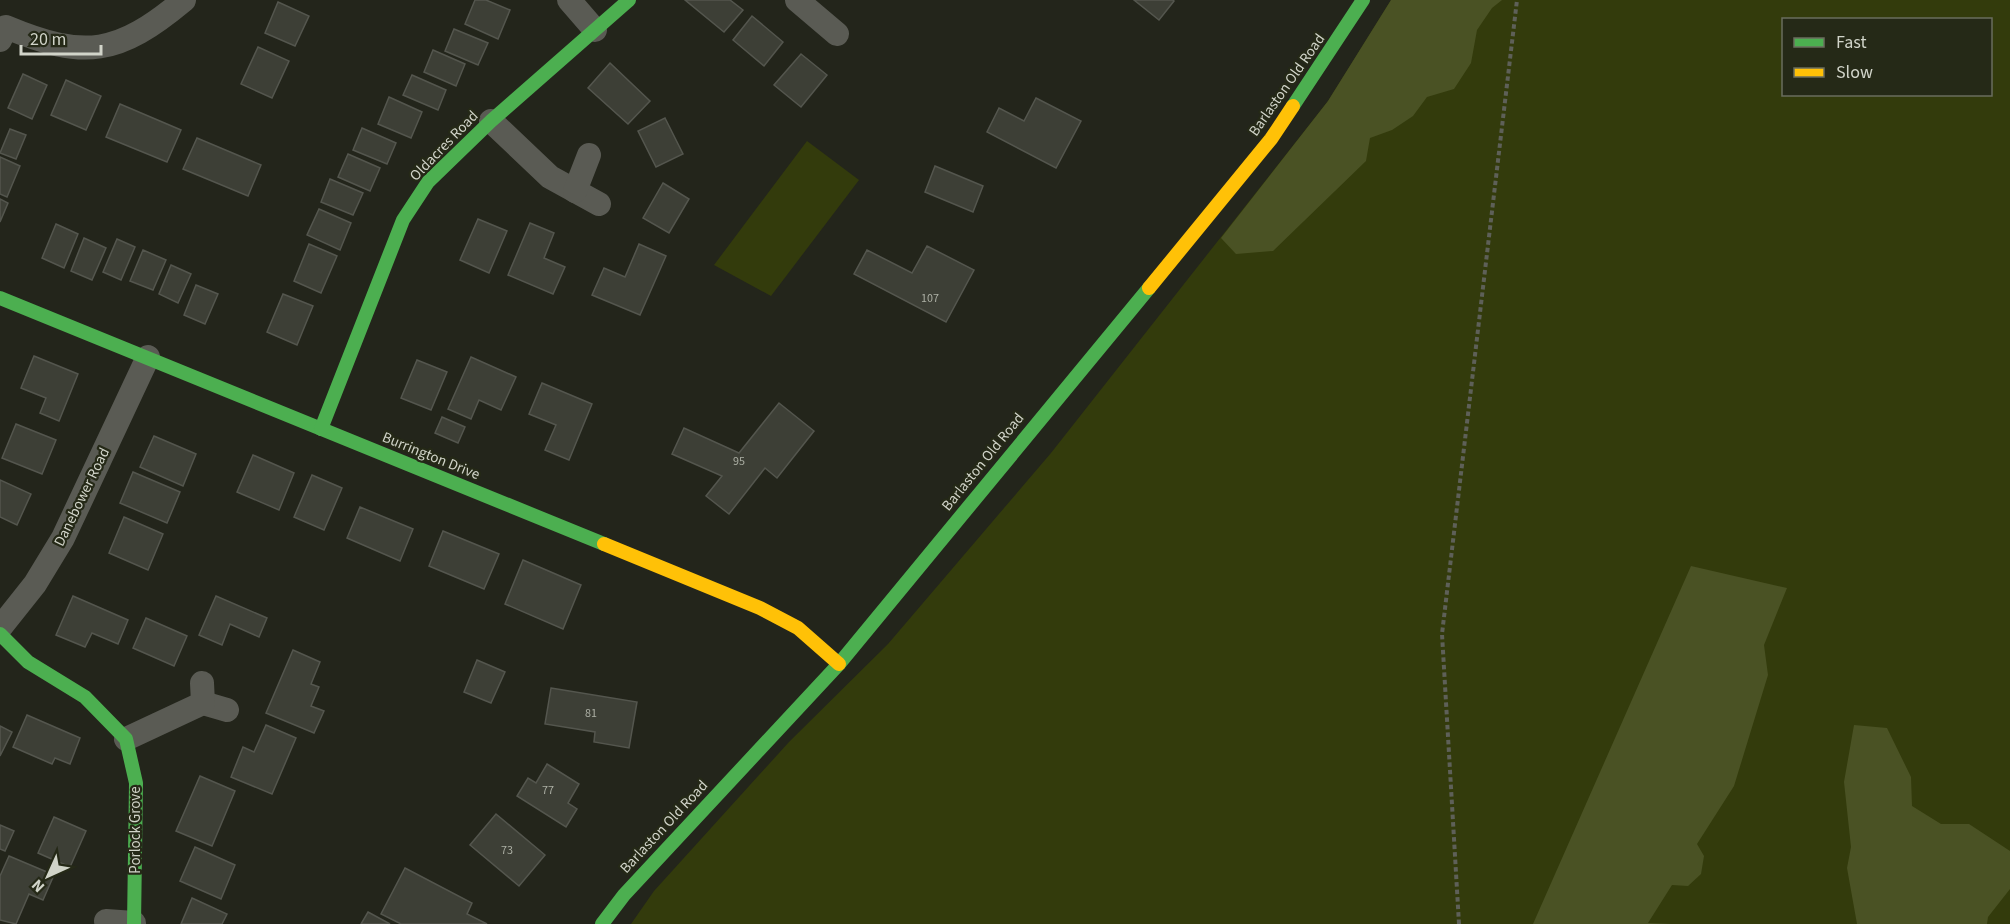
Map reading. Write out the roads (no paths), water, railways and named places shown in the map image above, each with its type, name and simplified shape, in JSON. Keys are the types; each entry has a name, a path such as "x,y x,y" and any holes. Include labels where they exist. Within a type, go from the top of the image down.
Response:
{"street":[{"path":"2,30 45,43 84,48 123,42 154,25 184,0"},
{"path":"569,0 595,30"},
{"name":"Oldacres Road","path":"321,429 403,220 428,182 491,121 629,0"},
{"name":"Barlaston Old Road","path":"602,924 624,895 839,664 1271,139 1363,0"},
{"path":"812,5 837,34"},
{"path":"491,121 550,177 599,204"},
{"path":"575,190 589,155"},
{"name":"Burrington Drive","path":"0,298 760,608 798,628 839,664"},
{"name":"Danebower Road","path":"0,628 34,584 63,538 148,357"},
{"path":"0,634 28,662 85,697 126,739 203,693 227,710"},
{"name":"Porlock Grove","path":"106,921 134,923 136,783 126,739"}]}
